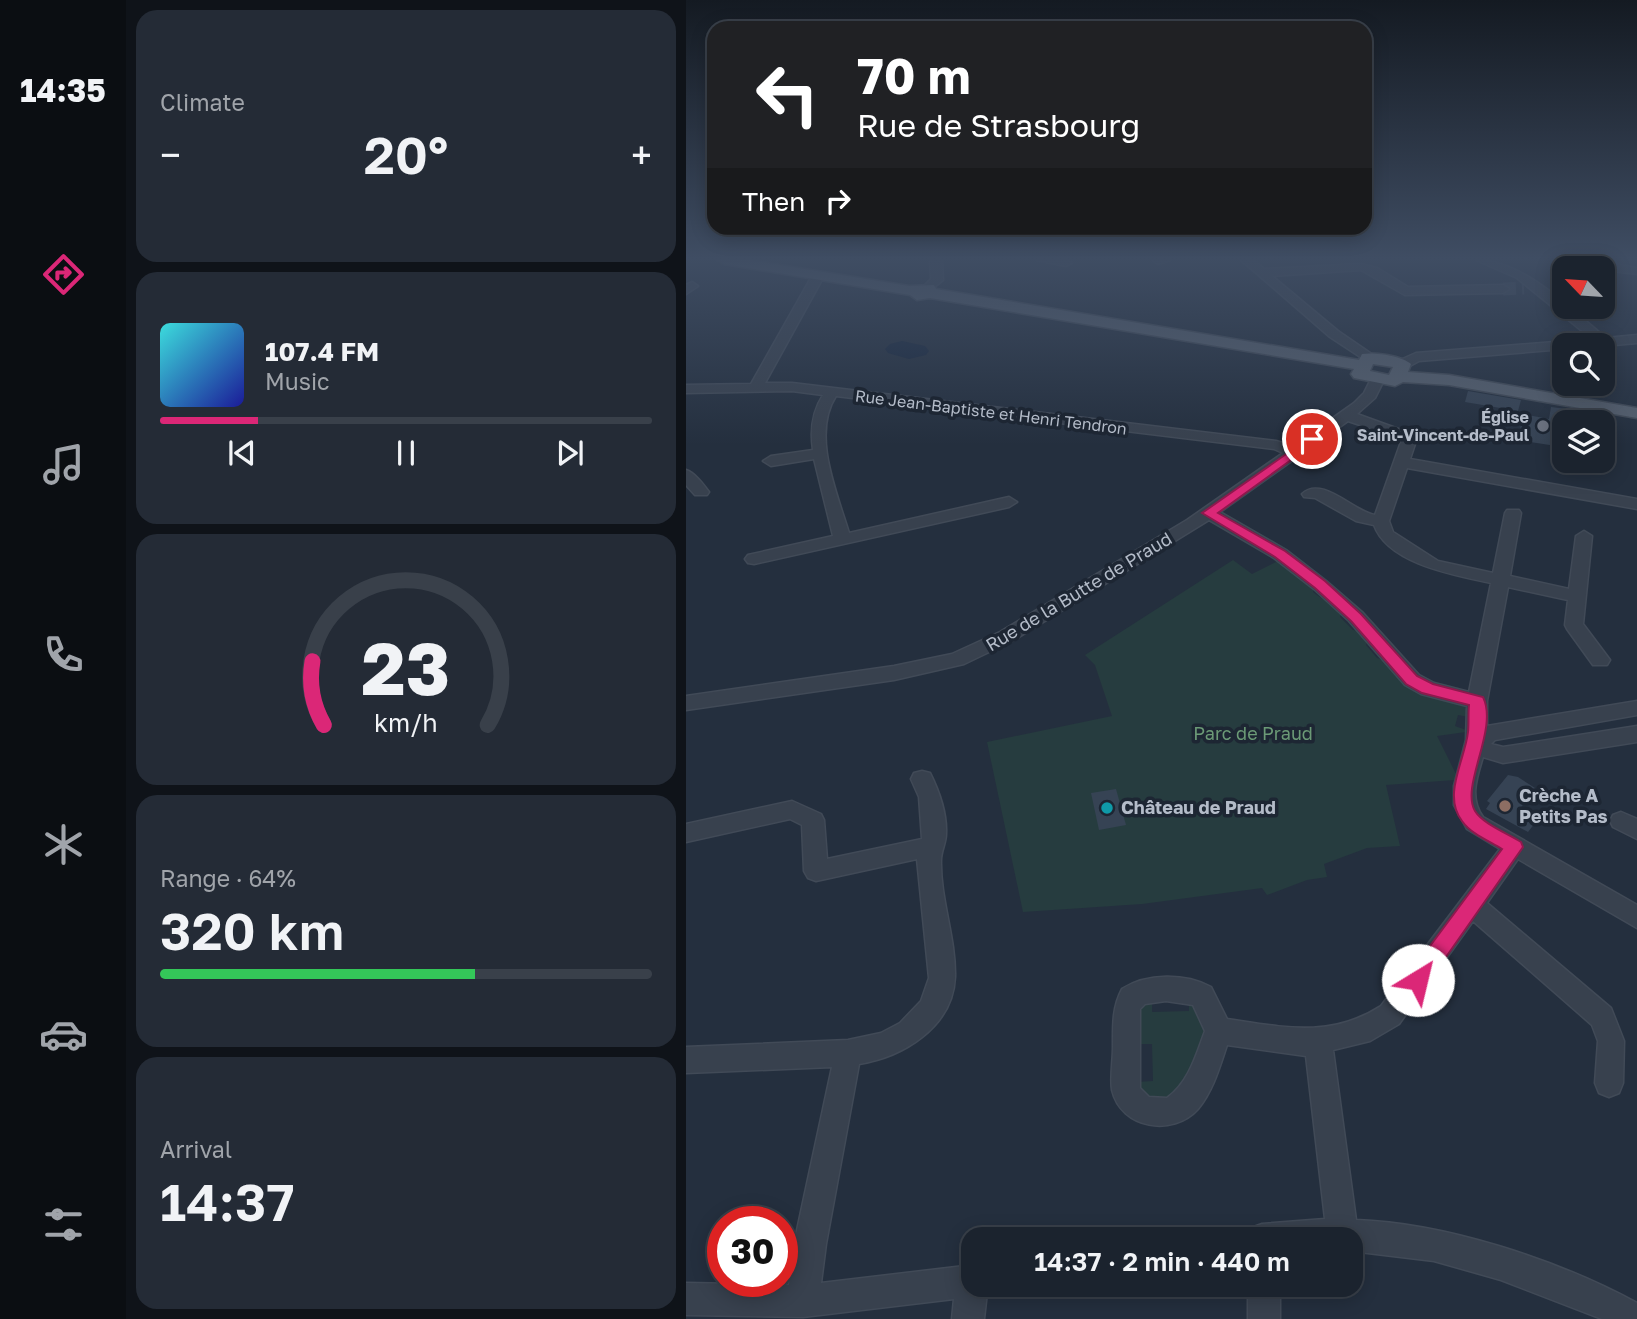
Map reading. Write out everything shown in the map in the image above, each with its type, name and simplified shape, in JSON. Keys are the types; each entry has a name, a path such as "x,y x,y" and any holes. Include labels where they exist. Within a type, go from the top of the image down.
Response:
{"main road":[{"path":"1114,322 1366,362 1428,377 1637,413"},
{"path":"1366,362 1360,374 1395,381 1400,370"}],"street":[{"path":"757,386 794,322"},
{"path":"1319,322 1366,362"},
{"path":"1576,322 1591,333"},
{"path":"1615,341 1637,339"},
{"path":"1400,370 1416,357 1552,346"},
{"name":"Rue de la Butte de Praud","path":"686,703 894,673 957,659 1007,636 1209,513 1346,415 1370,395 1378,378"},
{"name":"Rue Jean-Baptiste et Henri Tendron","path":"686,389 757,386 832,392 1249,442 1296,452"},
{"path":"832,392 824,404 817,434 842,539"},
{"path":"1346,415 1368,425 1408,434 1410,438 1381,521 1386,535 1432,565 1578,597"},
{"path":"771,461 820,453"},
{"path":"1402,461 1637,504"},
{"path":"1310,494 1318,493 1362,518 1381,521"},
{"path":"754,559 1009,502"},
{"path":"1209,513 1280,554 1320,584 1356,617 1412,680 1428,688 1477,701"},
{"path":"1513,513 1477,701 1475,747 1462,796 1468,815 1475,823 1637,916"},
{"path":"1584,536 1574,625 1600,660"},
{"path":"1629,710 1637,733 1503,755 1475,747 1489,733 1629,710"},
{"path":"686,1060 872,1050 905,1037 918,1028 936,1002 942,978 929,859 935,834 930,797 922,779"},
{"path":"686,833 792,810 813,820 816,870 933,846"},
{"path":"1218,1031 1290,1042 1318,1041 1370,1028 1390,1015 1514,847"},
{"path":"1472,905 1602,1017 1611,1041 1609,1083"},
{"path":"1190,989 1201,995 1206,1002 1218,1031 1191,1098 1182,1107 1161,1114 1149,1111 1129,1098 1126,1089 1127,1009 1131,998 1144,991 1190,989"},
{"path":"1318,1041 1341,1227"},
{"path":"803,1301 810,1244 848,1053"},
{"path":"1363,1235 1396,1238 1466,1252 1631,1313"},
{"path":"686,1298 803,1301 961,1282"},
{"path":"968,1319 971,1297"},
{"path":"1264,1297 1264,1319"}],"green space":[{"name":"Parc de Praud","path":"1233,560 1252,574 1278,561 1314,587 1313,592 1339,609 1342,612 1340,617 1353,630 1361,631 1368,639 1366,645 1377,658 1465,706 1469,717 1458,715 1455,726 1466,732 1437,736 1456,774 1455,780 1386,785 1400,846 1367,848 1324,864 1327,877 1307,880 1267,895 1262,888 1142,904 1023,912 987,742 1112,716 1095,665 1085,655"},
{"path":"1152,999 1152,1012 1189,1011 1189,999 1206,1022 1204,1039 1183,1097 1148,1104 1137,1082 1153,1081 1152,1044 1136,1044 1136,1010"}],"water":[{"path":"902,341 925,346 929,351 926,355 909,359 888,353 885,349 890,344"}],"building":[{"path":"1468,391 1521,400 1518,411 1465,402"},
{"name":"Église Saint-Vincent-de-Paul","path":"1551,407 1567,409 1552,410 1552,445 1518,440 1523,414 1549,419"},
{"name":"Crèche A Petits Pas","path":"1508,775 1518,777 1535,788 1517,813 1535,823 1528,832 1486,809 1490,803 1487,801"},
{"name":"Château de Praud","path":"1116,789 1126,825 1099,830 1091,793"}],"place":[{"name":"Église Saint-Vincent-de-Paul","path":"1543,426"},
{"name":"Crèche A Petits Pas","path":"1505,806"},
{"name":"Château de Praud","path":"1107,808"}],"route":[{"path":"1312,439 1209,513 1280,554 1320,584 1356,617 1412,680 1428,688 1477,701 1477,733 1462,796 1464,805 1475,823 1514,847 1418,980"}]}
